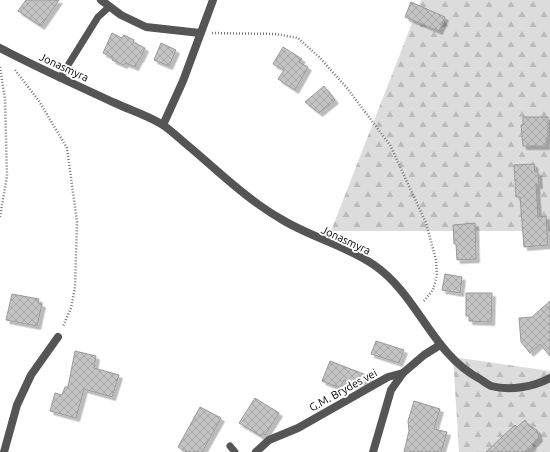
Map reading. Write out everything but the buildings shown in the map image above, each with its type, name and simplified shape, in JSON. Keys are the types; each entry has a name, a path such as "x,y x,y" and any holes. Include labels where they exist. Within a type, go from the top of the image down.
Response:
{"street":[{"path":"101,0 121,15 146,27 200,33"},
{"path":"164,125 183,80 213,0"},
{"name":"Jonasmyra","path":"0,48 60,78 164,125 253,201 280,219 307,234 351,252 374,265 389,278 416,310 440,345 457,364 472,375 492,386 513,388 528,386 550,378"},
{"path":"4,452 17,405 31,374 58,337"},
{"name":"G.M. Brydes vei","path":"256,452 269,440 298,428 388,377 403,372 424,355 440,345"},
{"path":"373,452 391,390 403,372"}],"lane":[{"path":"60,78 98,18 109,7"},
{"path":"230,446 235,452"}],"path":[{"path":"200,33 276,34 298,38 319,57 348,88 390,145 426,223 436,260 437,276 433,290 416,310"},
{"path":"0,67 5,99 7,176 0,217"},
{"path":"13,68 39,101 67,148 77,222 75,287 71,308 58,337"}],"green space":[{"path":"421,0 550,0 550,231 331,231"},
{"path":"453,357 550,371 550,452 459,452"}]}
